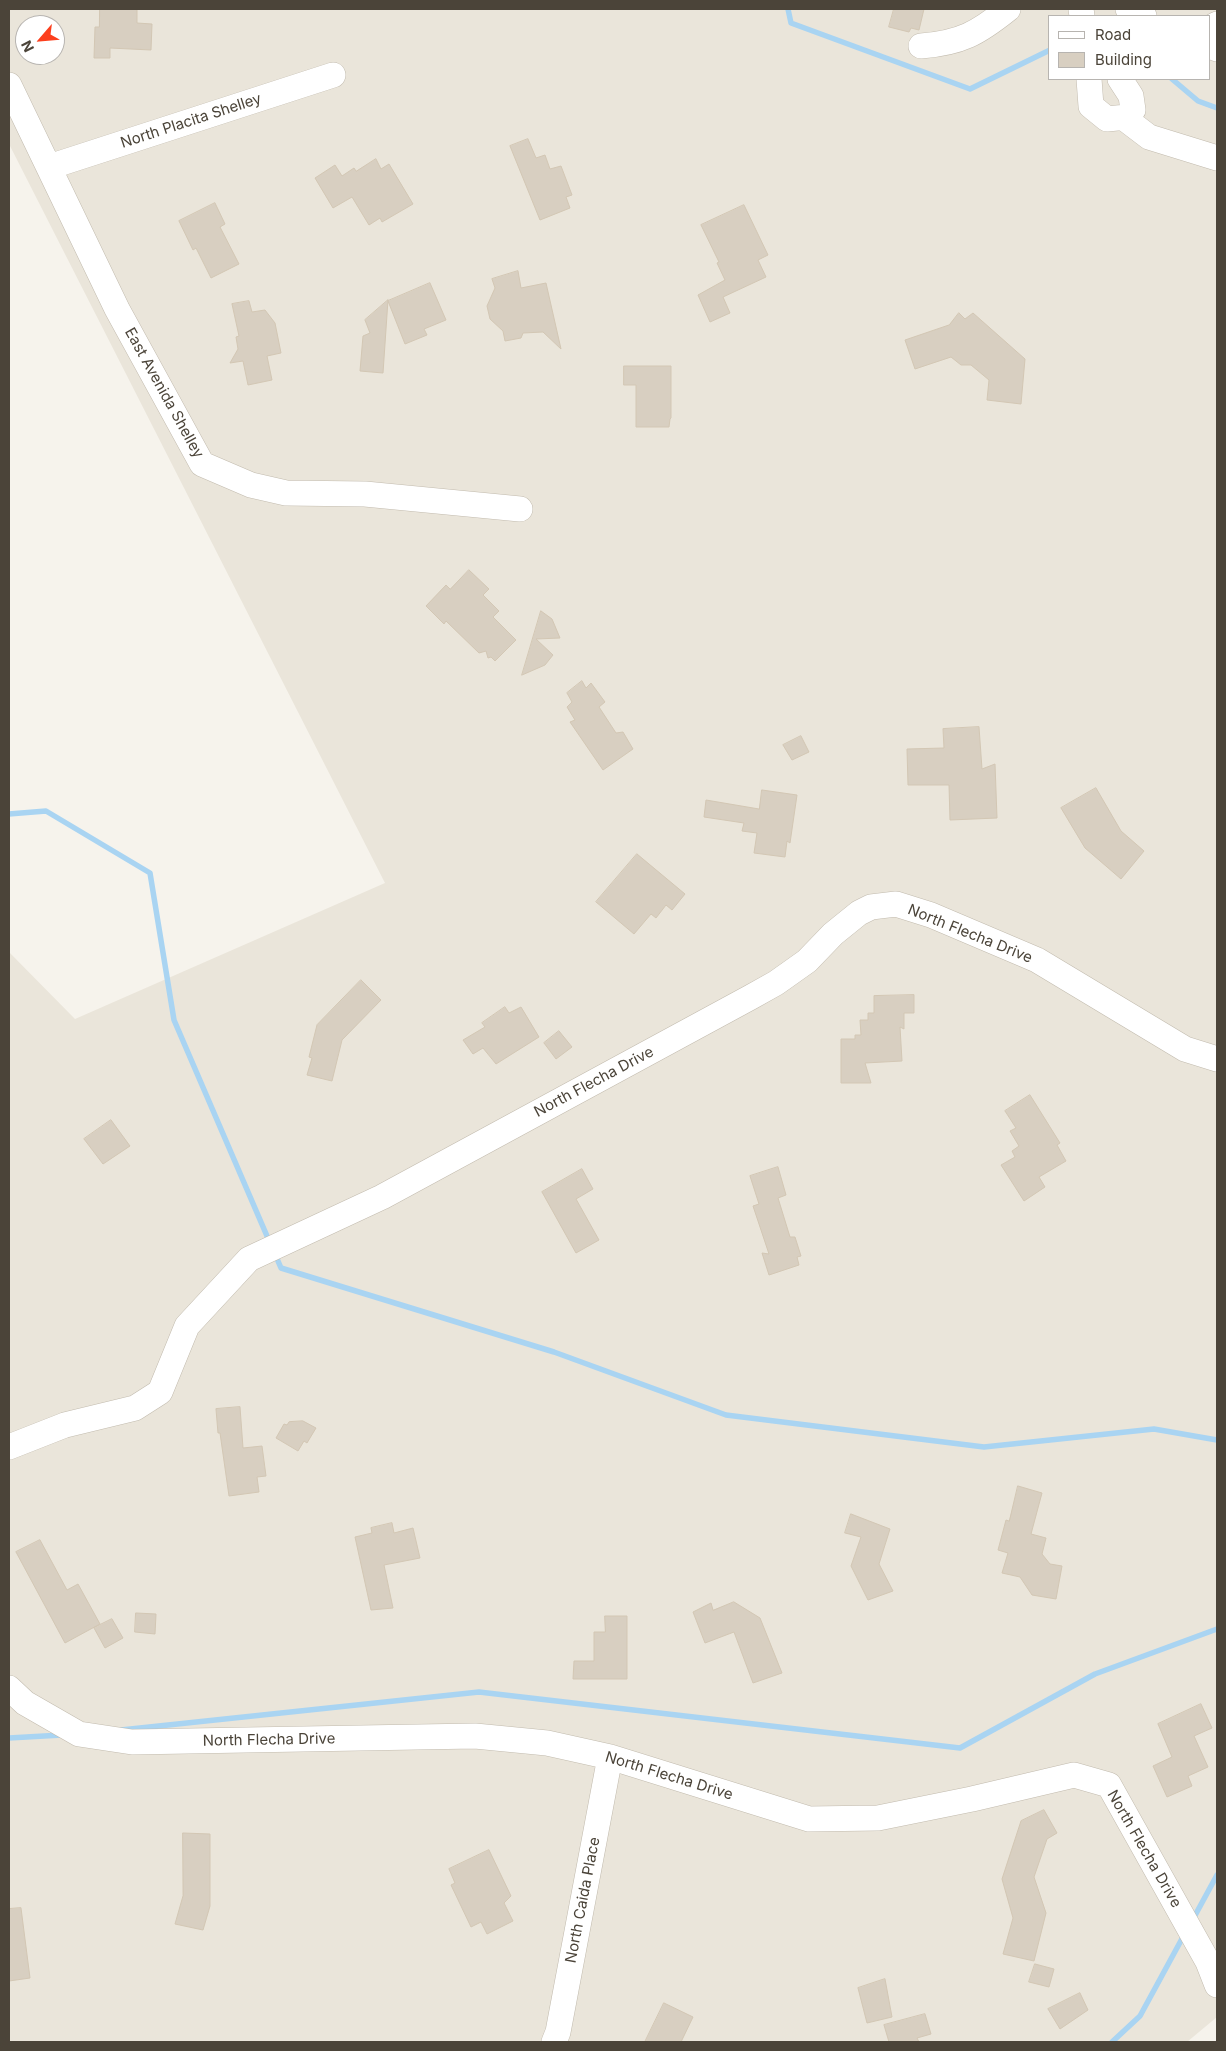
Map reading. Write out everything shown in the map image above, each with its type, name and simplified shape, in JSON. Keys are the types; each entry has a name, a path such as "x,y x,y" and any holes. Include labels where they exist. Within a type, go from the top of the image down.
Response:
{"street":[{"path":"921,46 957,40 977,32 1008,9"},
{"path":"1128,9 1142,15"},
{"name":"North Placita Shelley","path":"49,167 333,75"},
{"path":"1089,80 1091,106 1106,119 1127,118 1133,110 1131,96 1121,80"},
{"name":"East Avenida Shelley","path":"9,85 118,309 202,464 251,485 286,493 365,494 520,509"},
{"path":"1124,118 1150,137 1217,158"},
{"name":"North Flecha Drive","path":"9,1447 65,1426 135,1408 160,1392 187,1326 249,1259 382,1198 759,993 793,972 807,961 846,922 871,907 896,904 931,915 1037,960 1185,1049 1217,1059"},
{"name":"North Flecha Drive","path":"9,1688 25,1702 79,1734 132,1742 474,1736 547,1743 610,1757 809,1819 878,1818 972,1799 1074,1775 1109,1785 1208,1962 1217,1985"},
{"name":"North Caida Place","path":"554,2042 558,2032 610,1757"}],"shaded area":[{"path":"9,9 1217,9 1217,2017 1187,2042 9,2042 9,952 75,1019 385,883 9,144"}],"building":[{"path":"100,9 137,9 137,23 152,24 151,50 110,48 110,58 94,58 95,27 99,27"},
{"path":"894,9 924,9 919,30 911,28 909,32 889,27"},
{"path":"528,139 536,158 545,155 550,169 561,166 572,195 566,197 570,208 540,220 510,146"},
{"path":"376,159 381,169 389,164 413,204 382,222 380,218 369,225 352,197 333,208 315,178 335,165 342,176 354,168 356,171"},
{"path":"215,203 225,224 220,227 239,264 211,278 196,248 193,250 179,221"},
{"path":"744,205 768,255 758,260 766,277 723,297 730,313 710,322 698,295 725,280 717,263 719,262 701,225"},
{"path":"518,271 521,288 546,283 561,349 543,332 523,333 521,338 505,341 503,331 490,319 487,306 495,288 492,279"},
{"path":"430,283 446,320 424,329 427,335 405,344 388,301"},
{"path":"388,300 383,373 360,371 363,336 370,333 365,320"},
{"path":"249,301 252,312 265,310 275,323 281,353 267,356 272,380 248,385 243,361 230,363 238,349 236,337 239,336 232,304"},
{"path":"959,313 965,319 973,313 1025,359 1021,404 987,400 989,380 971,365 961,365 951,357 915,369 905,340 949,325"},
{"path":"624,366 671,366 671,418 669,427 636,427 636,385 624,385"},
{"path":"469,570 489,589 483,595 499,611 493,617 516,640 495,661 491,657 488,658 486,651 479,653 446,621 444,624 426,606 446,585 450,589"},
{"path":"541,611 552,619 560,638 536,639 553,655 545,665 522,675"},
{"path":"582,681 586,688 591,683 605,702 599,707 616,733 623,732 633,749 603,770 570,722 575,720 567,707 572,702 567,693"},
{"path":"979,727 982,769 995,764 997,818 950,820 949,785 908,785 907,749 944,748 943,729"},
{"path":"801,736 809,752 792,760 783,745"},
{"path":"1096,788 1121,831 1144,851 1121,879 1085,848 1061,808"},
{"path":"762,790 797,795 790,843 787,841 785,857 754,853 757,833 742,831 744,823 704,817 706,800 759,809"},
{"path":"637,854 685,894 672,910 666,905 656,918 651,914 634,934 596,902"},
{"path":"361,980 381,1000 342,1040 332,1081 307,1075 312,1058 309,1057 317,1025"},
{"path":"914,995 914,1013 904,1013 904,1029 900,1027 902,1061 865,1063 871,1083 841,1083 841,1039 855,1039 855,1035 861,1035 860,1020 868,1020 868,1013 874,1013 874,996"},
{"path":"505,1007 509,1013 521,1007 539,1037 496,1064 483,1048 473,1054 463,1040 485,1027 482,1023"},
{"path":"559,1031 572,1047 556,1059 544,1043"},
{"path":"1030,1095 1060,1143 1057,1145 1066,1161 1039,1177 1045,1187 1024,1201 1001,1165 1015,1157 1012,1151 1019,1146 1010,1131 1016,1128 1005,1111"},
{"path":"111,1120 130,1146 103,1164 84,1139"},
{"path":"778,1167 786,1195 778,1198 790,1237 795,1237 801,1256 797,1257 799,1265 769,1275 762,1253 769,1254 753,1206 759,1204 750,1176"},
{"path":"582,1169 593,1189 576,1199 599,1240 576,1253 542,1192"},
{"path":"240,1407 243,1448 262,1446 266,1476 257,1477 259,1492 229,1496 220,1433 218,1433 216,1409"},
{"path":"303,1421 316,1428 307,1443 304,1441 298,1451 276,1438 284,1424"},
{"path":"1018,1486 1042,1493 1031,1534 1046,1538 1042,1554 1050,1564 1062,1566 1056,1599 1032,1595 1020,1577 1002,1573 1008,1553 998,1550 1006,1520 1009,1521"},
{"path":"851,1514 890,1529 879,1564 893,1591 868,1600 851,1566 861,1537 845,1533"},
{"path":"392,1523 394,1533 413,1528 420,1558 384,1565 393,1608 371,1610 355,1537 372,1533 371,1528"},
{"path":"40,1540 67,1590 78,1584 100,1624 65,1643 16,1552"},
{"path":"734,1602 760,1618 782,1673 753,1683 734,1632 705,1643 693,1612 711,1603 713,1610"},
{"path":"136,1613 156,1614 155,1634 135,1632"},
{"path":"605,1616 627,1616 627,1679 573,1679 574,1661 594,1661 594,1632 605,1632"},
{"path":"112,1619 123,1638 105,1648 94,1628"},
{"path":"1201,1704 1212,1728 1194,1736 1208,1767 1188,1776 1192,1786 1167,1797 1153,1766 1172,1757 1158,1724"},
{"path":"1044,1810 1057,1833 1047,1839 1034,1877 1046,1913 1034,1961 1003,1954 1013,1918 1002,1879 1021,1821"},
{"path":"183,1833 210,1834 210,1906 203,1930 175,1924 183,1896"},
{"path":"489,1850 511,1896 504,1903 513,1921 487,1934 481,1922 471,1927 451,1885 455,1883 449,1869"},
{"path":"21,1908 30,1978 9,1981 9,1909"},
{"path":"1035,1964 1054,1969 1049,1987 1029,1982"},
{"path":"885,1979 892,2017 867,2023 858,1988"},
{"path":"1080,1993 1088,2010 1060,2029 1048,2009"},
{"path":"664,2003 693,2017 681,2042 645,2042"},
{"path":"925,2014 931,2034 917,2038 919,2042 889,2042 884,2025"}],"waterway":[{"path":"788,9 791,23 970,89 1048,51"},
{"path":"1173,80 1198,101 1217,108"},
{"path":"9,814 46,811 150,873 174,1020 270,1243"},
{"path":"275,1254 281,1268 554,1352 726,1415 984,1447 1154,1429 1217,1440"},
{"path":"121,1730 479,1692 960,1748 1095,1674 1217,1629"},
{"path":"9,1738 62,1735"},
{"path":"1192,1921 1217,1875"},
{"path":"1112,2042 1140,2016 1184,1935"}]}
